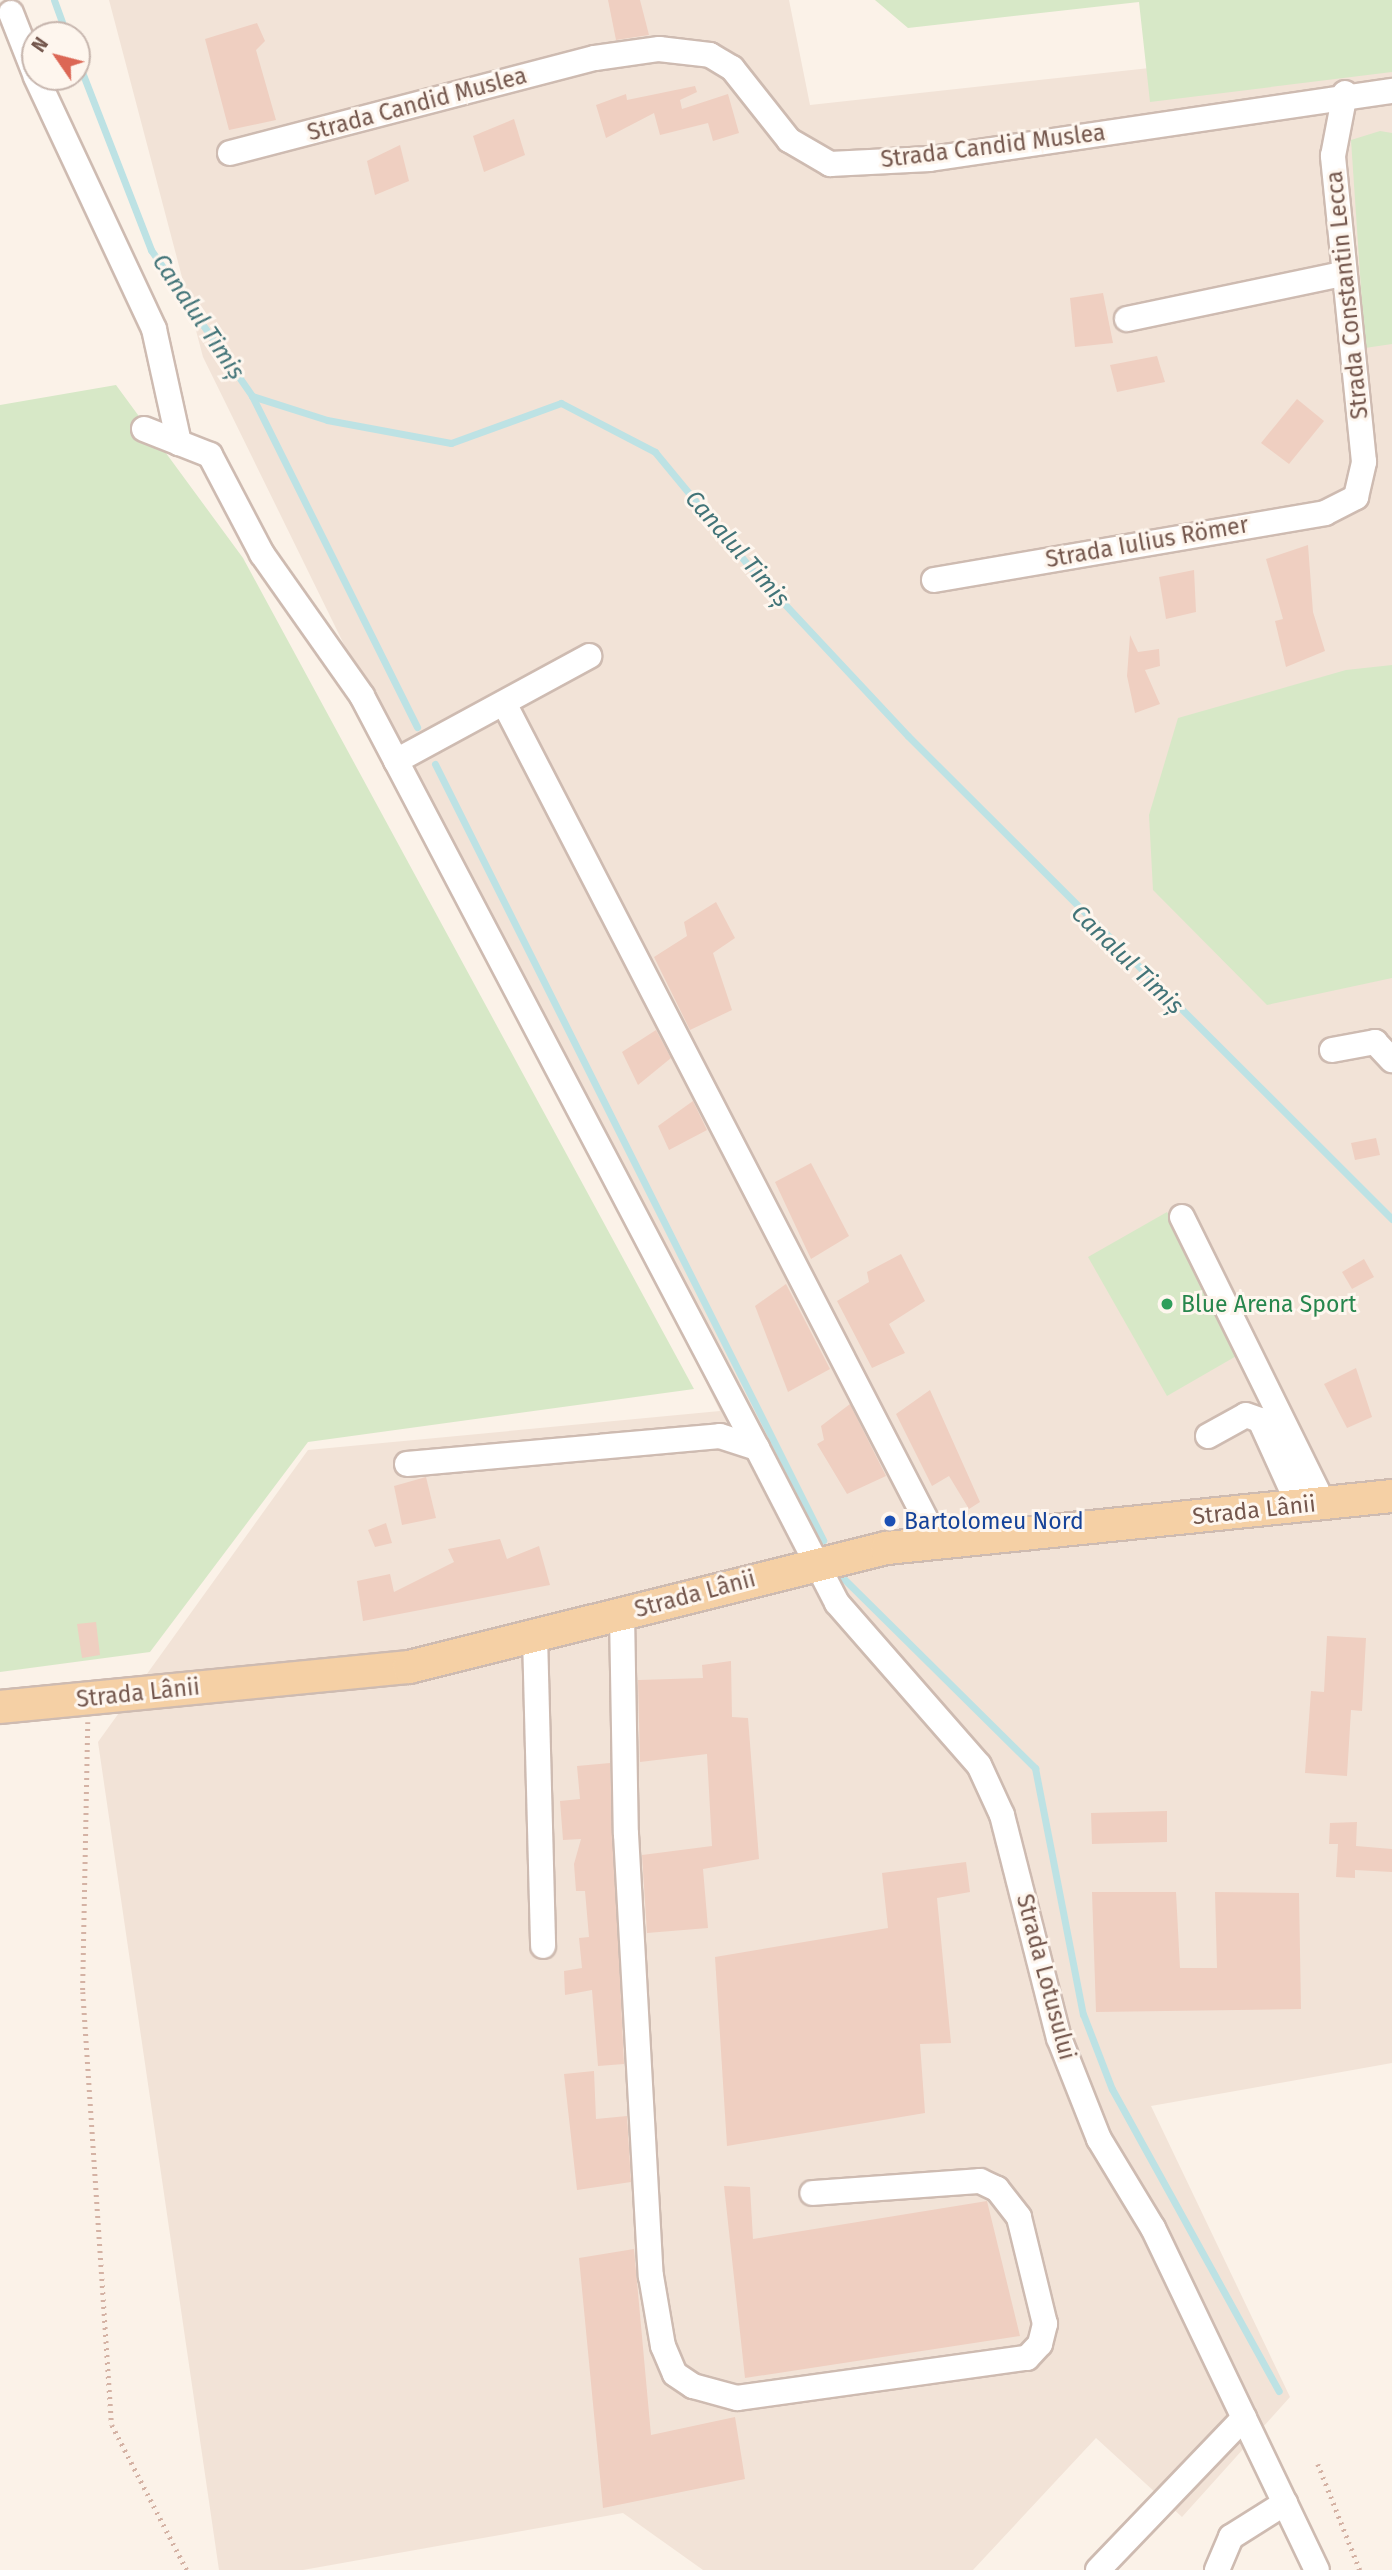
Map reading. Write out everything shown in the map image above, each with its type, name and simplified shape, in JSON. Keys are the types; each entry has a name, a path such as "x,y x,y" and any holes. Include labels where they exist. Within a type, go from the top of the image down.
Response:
{"main road":[{"name":"Strada Lânii","path":"0,1707 409,1667 815,1562 937,1541 1392,1496"}],"street":[{"path":"11,13 21,38"},
{"name":"Strada Candid Muslea","path":"230,153 595,58 659,49 710,55 732,68 789,140 830,164 930,159 1345,93 1392,91"},
{"path":"43,91 154,329 179,443"},
{"name":"Strada Constantin Lecca","path":"1345,93 1333,156 1364,462 1356,497"},
{"path":"1127,319 1343,274"},
{"name":"Strada Lotusului","path":"144,429 210,455 262,554 362,696 815,1562 871,1648 979,1765 1002,1815 1059,2038 1099,2139 1153,2228 1317,2570"},
{"name":"Strada Iulius Römer","path":"934,580 1325,513 1356,497"},
{"path":"396,761 505,705 589,656"},
{"path":"505,705 937,1541"},
{"path":"1332,1050 1375,1042 1392,1059"},
{"path":"1182,1217 1311,1504"},
{"path":"1208,1436 1246,1415 1260,1420 1311,1504"},
{"path":"407,1464 720,1436 757,1448"},
{"path":"622,1614 626,1834 651,2276 663,2346 675,2374 693,2386 737,2398 1027,2358 1041,2344 1045,2324 1019,2217 997,2189 980,2181 812,2193"},
{"path":"535,1636 543,1947"},
{"path":"1098,2570 1244,2418"},
{"path":"1217,2570 1231,2537 1285,2503"}],"path":[{"path":"88,1698 83,1992 112,2425 187,2570"},
{"path":"1318,2464 1360,2570"}],"shaded area":[{"path":"109,0 789,0 810,105 1342,47 1392,48 1392,2063 1151,2106 1290,2397 1182,2517 1096,2438 973,2570 703,2570 623,2513 303,2570 219,2570 98,1742 308,1450 720,1411 203,357"}],"green space":[{"path":"875,0 1392,0 1392,72 1150,102 1139,2 908,28"},
{"path":"1380,131 1392,133 1392,344 1365,348 1351,140"},
{"path":"116,385 243,558 694,1389 308,1442 150,1652 0,1672 0,405"},
{"path":"1392,665 1392,978 1267,1005 1153,890 1149,815 1178,718 1346,670"},
{"name":"Blue Arena Sport","path":"1167,1212 1245,1351 1167,1396 1088,1257"}],"building":[{"path":"608,0 640,0 649,35 616,40"},
{"path":"257,23 265,41 256,50 276,120 229,130 205,39"},
{"path":"695,86 697,92 680,100 682,109 728,94 739,133 713,141 708,123 660,135 654,113 606,138 596,105 626,94 627,100"},
{"path":"514,119 525,155 484,172 473,136"},
{"path":"400,145 409,181 375,195 367,161"},
{"path":"1103,293 1113,343 1075,347 1070,298"},
{"path":"1157,356 1165,382 1117,392 1110,365"},
{"path":"1297,399 1324,421 1289,464 1261,443"},
{"path":"1308,545 1313,612 1325,651 1286,667 1275,621 1283,619 1266,559"},
{"path":"1194,570 1196,612 1166,619 1159,577"},
{"path":"1130,635 1138,652 1159,649 1160,666 1145,670 1160,704 1135,713 1127,676"},
{"path":"716,902 735,938 713,953 732,1010 690,1030 654,957 687,936 684,922"},
{"path":"656,1030 671,1058 638,1085 622,1052"},
{"path":"693,1101 707,1130 669,1150 658,1126"},
{"path":"1376,1138 1380,1155 1355,1160 1351,1143"},
{"path":"811,1163 849,1236 811,1259 775,1182"},
{"path":"901,1254 925,1301 889,1324 905,1353 872,1368 837,1301 869,1282 867,1272"},
{"path":"1364,1259 1374,1277 1352,1289 1342,1272"},
{"path":"786,1284 830,1369 788,1392 755,1306"},
{"path":"1356,1368 1372,1417 1347,1428 1324,1384"},
{"path":"930,1390 980,1502 969,1509 949,1476 932,1486 896,1414"},
{"path":"850,1404 886,1476 847,1494 817,1444 824,1440 821,1426"},
{"path":"426,1477 436,1518 402,1525 394,1486"},
{"path":"386,1523 392,1543 375,1547 368,1530"},
{"path":"500,1539 507,1559 539,1546 550,1585 363,1621 357,1581 390,1574 394,1592 454,1562 448,1549"},
{"path":"96,1622 100,1655 82,1658 77,1624"},
{"path":"1327,1636 1366,1638 1362,1711 1351,1710 1347,1776 1305,1773 1311,1691 1324,1692"},
{"path":"731,1661 732,1717 748,1718 759,1859 703,1869 708,1928 647,1933 642,1855 712,1846 707,1754 640,1762 638,1680 703,1678 702,1665"},
{"path":"610,1763 624,2064 598,2066 592,1990 565,1995 564,1971 582,1968 579,1938 589,1937 585,1891 576,1891 574,1864 581,1839 563,1840 560,1801 580,1799 577,1766"},
{"path":"1167,1811 1167,1842 1092,1844 1091,1813"},
{"path":"1357,1822 1356,1846 1392,1849 1392,1872 1355,1870 1355,1878 1336,1877 1338,1844 1329,1844 1330,1823"},
{"path":"966,1862 970,1892 937,1898 951,2043 920,2044 925,2113 727,2146 715,1957 888,1928 882,1873"},
{"path":"1092,1892 1176,1892 1180,1968 1217,1968 1215,1892 1299,1893 1301,2009 1096,2012"},
{"path":"594,2071 596,2119 627,2116 631,2182 577,2190 564,2074"},
{"path":"724,2186 750,2187 753,2239 987,2201 1020,2336 745,2378"},
{"path":"634,2249 651,2435 735,2417 745,2479 603,2508 579,2258"}],"waterway":[{"name":"Canalul Timiș","path":"54,0 62,21"},
{"name":"Canalul Timiș","path":"89,91 151,250 252,396 327,420 451,443 561,403 655,452 748,565 908,736 1392,1219"},
{"path":"252,396 417,727"},
{"path":"435,764 823,1540"},
{"path":"842,1577 1035,1768 1083,2014 1112,2089 1279,2391"}],"place":[{"name":"Blue Arena Sport","path":"1167,1304"},
{"name":"Bartolomeu Nord","path":"890,1521"}]}
